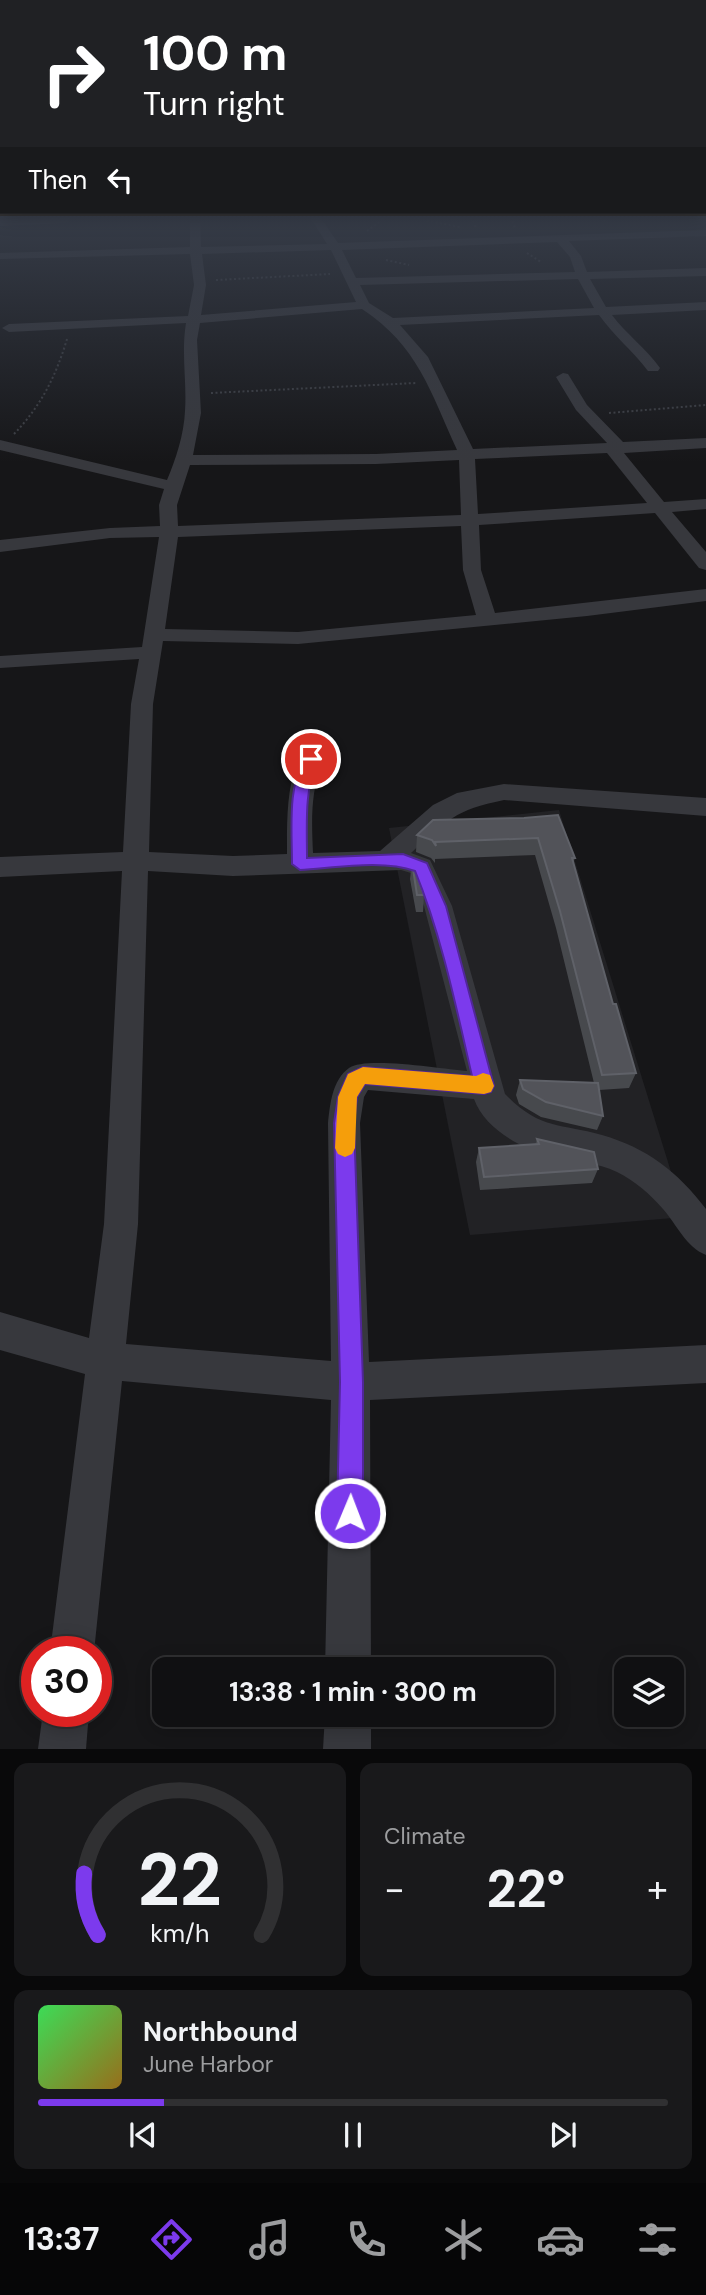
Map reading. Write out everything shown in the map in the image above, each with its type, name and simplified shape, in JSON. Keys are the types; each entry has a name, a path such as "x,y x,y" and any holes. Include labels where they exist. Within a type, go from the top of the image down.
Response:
{"street":[{"path":"74,1636 121,1224 142,704 169,531 168,505 184,460 194,394 190,340 198,299"},
{"path":"360,299 364,305 390,322 421,357 435,381 467,454 472,570 487,619"},
{"path":"594,299 617,331 638,348 653,368"},
{"path":"9,328 195,320 364,305"},
{"path":"390,322 479,314 539,311 605,313 706,306"},
{"path":"563,377 573,396 706,564"},
{"path":"4,441 122,476 173,486"},
{"path":"184,460 277,461 617,449 706,443"},
{"path":"0,546 68,536 169,531 313,529 706,504"},
{"path":"0,662 57,660 153,643 298,638 706,595"},
{"path":"300,864 299,810 304,774 317,744"},
{"path":"386,860 442,811 466,799 504,792 706,807"},
{"path":"0,867 135,861 233,866 386,860 403,860 421,867 438,906 484,1086 491,1102 500,1113 530,1133 550,1141 607,1152 636,1164 659,1179 681,1200 706,1238"},
{"path":"348,1657 351,1382 344,1123 348,1097 355,1080 363,1076 484,1086"},
{"path":"0,1331 105,1361 351,1382 706,1364"},
{"path":"61,1749 64,1727"},
{"path":"348,1727 348,1749"}],"path":[{"path":"4,441 37,411 52,382 71,326"},
{"path":"194,394 435,381"},
{"path":"590,415 706,405"}],"shaded area":[{"path":"559,810 685,1217 470,1235 389,828"}],"building":[{"path":"558,815 575,858 572,858 613,1004 616,1004 636,1073 602,1075 560,911 538,838 435,842 436,846 432,840 417,835 433,820"},
{"path":"412,862 424,895 417,895"},
{"path":"520,1080 598,1083 603,1116 546,1102 523,1089"},
{"path":"537,1139 594,1152 598,1169 484,1177 479,1148 539,1144"}],"slow traffic":[{"path":"345,1148 344,1123 348,1097 355,1080 363,1076 484,1086 483,1081"}],"route":[{"path":"311,759 304,774 299,810 300,864 403,860 421,867 438,906 452,954 484,1086 363,1076 355,1080 348,1097 344,1123 351,1382 350,1513"}]}
